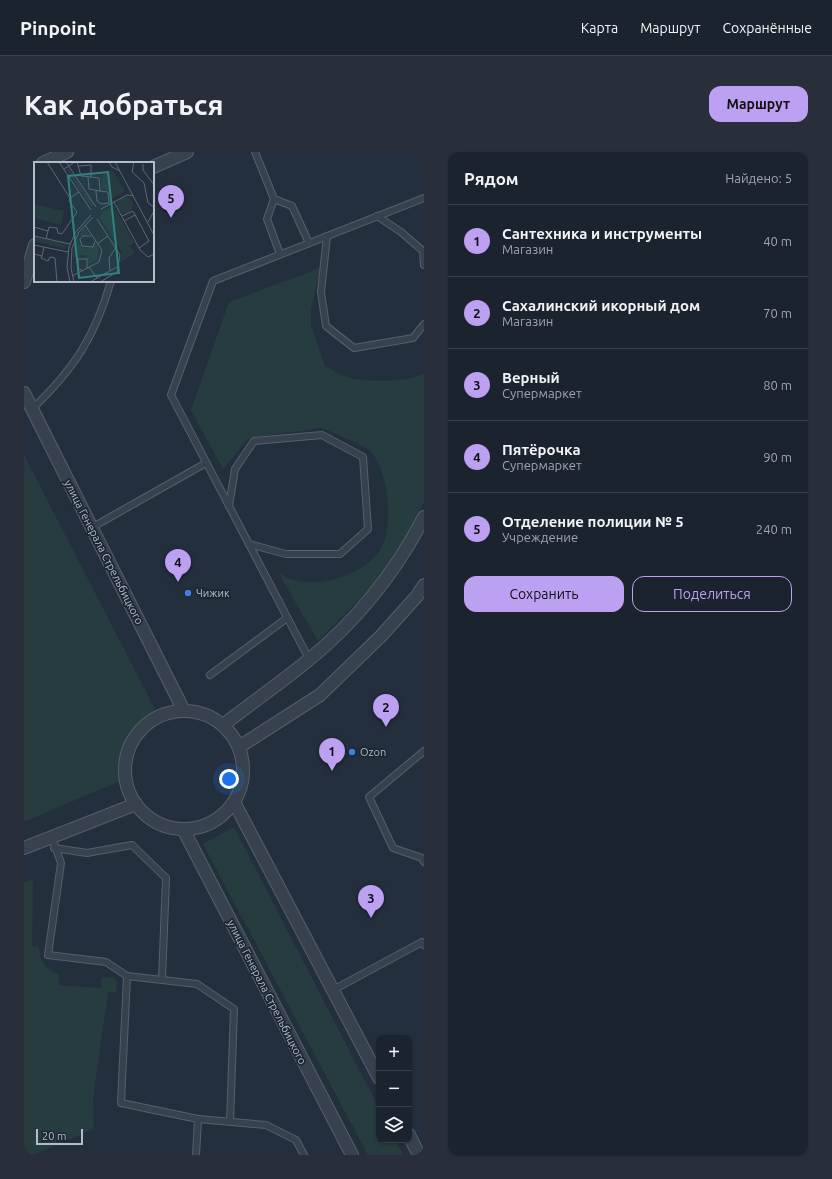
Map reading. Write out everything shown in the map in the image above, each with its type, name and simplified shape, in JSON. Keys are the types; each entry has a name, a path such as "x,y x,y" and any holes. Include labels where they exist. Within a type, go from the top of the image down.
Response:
{"street":[{"path":"45,162 68,152"},
{"path":"154,166 187,152"},
{"path":"24,282 34,248"},
{"name":"улица Генерала Стрельбицкого","path":"24,393 184,711"},
{"path":"223,725 309,659 337,634 370,599 420,534 424,517"},
{"path":"239,747 320,696 381,636 417,596 424,585"},
{"path":"184,711 198,712 211,717 223,725 232,735 239,747 243,766 242,785 234,802 213,822 198,827 183,829 165,826 149,817 136,804 127,781 125,769 128,752 136,735 149,722 166,714 184,711"},
{"path":"234,802 376,1072"},
{"path":"24,848 53,843 136,804"},
{"name":"улица Генерала Стрельбицкого","path":"183,829 352,1155"},
{"path":"412,1142 419,1155"}],"lane":[{"path":"255,152 274,199 267,219 280,254"},
{"path":"309,659 171,395 213,281 424,198"},
{"path":"274,199 292,206 309,243"},
{"path":"377,216 401,232 423,251 424,265"},
{"path":"327,236 321,292 326,326 354,348 413,338 424,324"},
{"path":"32,409 54,388 89,340 103,309 111,282"},
{"path":"229,506 235,469 254,441 322,435 363,458 368,529 340,554 286,554 249,544"},
{"path":"91,528 206,463"},
{"path":"210,675 287,618"},
{"path":"424,751 369,797 393,848 422,858 424,862"},
{"path":"53,843 61,863 48,955 106,962 127,976 197,984 234,1009 230,1122"},
{"path":"53,843 87,853 132,845 166,878 162,980"},
{"path":"333,990 423,942"},
{"path":"127,976 121,1103 198,1119 266,1125 296,1140 304,1155"},
{"path":"196,1155 198,1119"}],"green space":[{"path":"320,268 311,310 311,325 325,366 344,376 355,379 375,381 407,379 424,374 424,502 408,533 374,584 318,641 278,572 287,578 302,582 326,581 339,578 362,567 379,552 384,542 388,515 385,484 381,469 375,457 365,447 330,431 319,428 249,438 223,469 191,410 229,302"},
{"path":"24,455 155,709 129,731 118,764 120,781 26,821 24,821"},
{"path":"234,827 376,1102 376,1143 397,1143 403,1155 368,1155 203,844"},
{"path":"33,879 32,946 39,947 40,956 47,968 54,973 59,974 58,985 101,988 102,977 114,978 117,982 116,993 108,992 93,1099 94,1129 33,1155 24,1155 24,883"}],"place":[{"name":"Отделение полиции № 5","path":"171,218"},
{"name":"Пятёрочка","path":"178,582"},
{"name":"Чижик","path":"188,593"},
{"name":"Сахалинский икорный дом","path":"386,727"},
{"name":"Ozon","path":"352,752"},
{"name":"Сантехника и инструменты","path":"332,771"},
{"name":"Верный","path":"371,918"}]}
